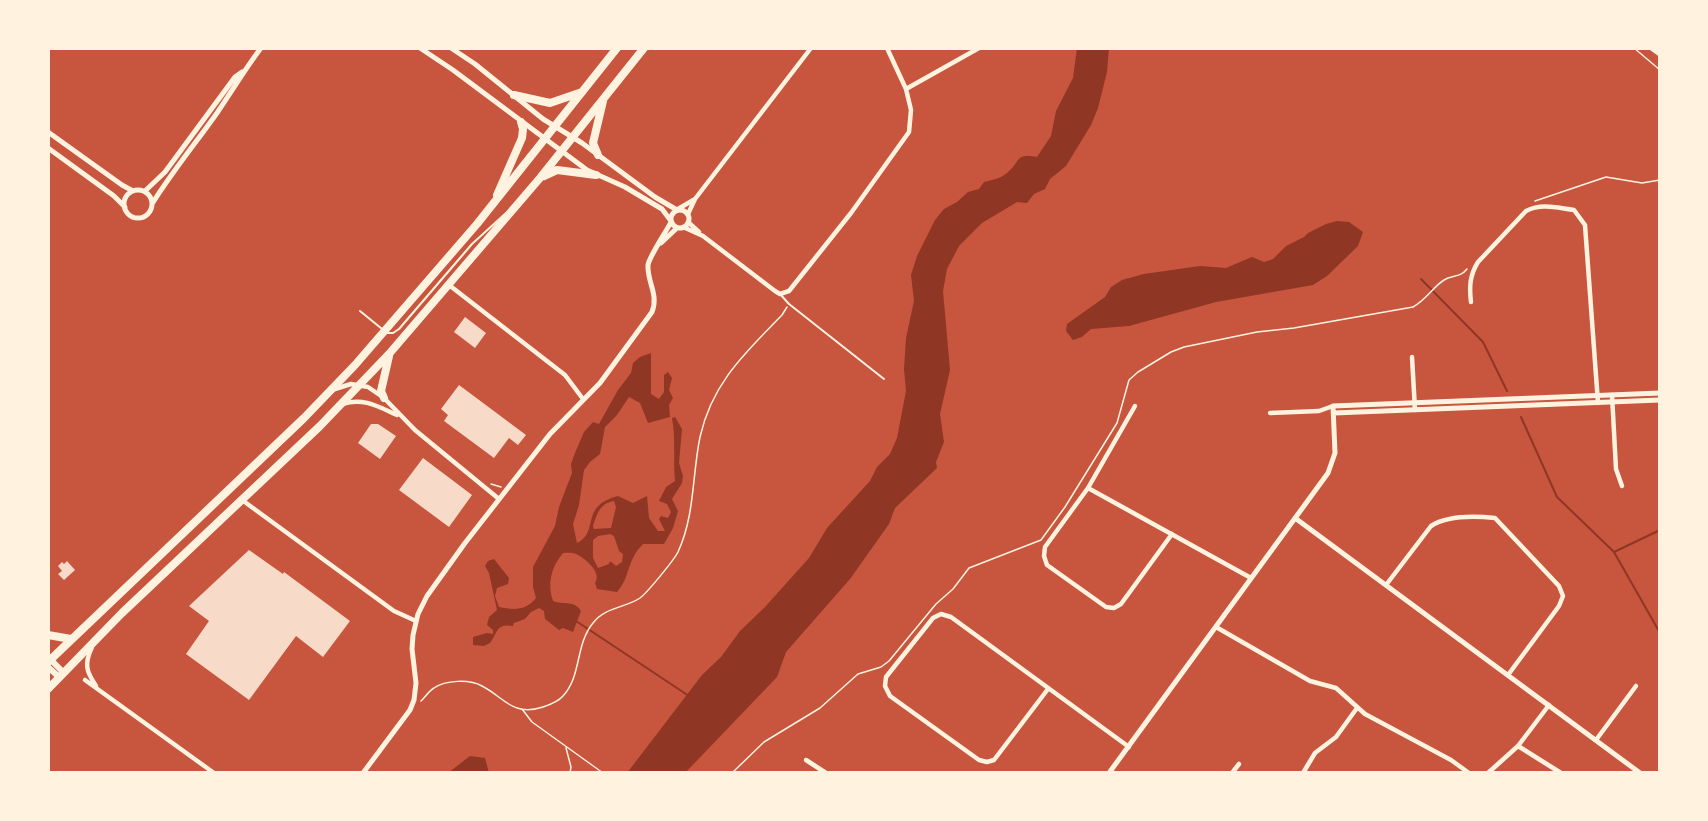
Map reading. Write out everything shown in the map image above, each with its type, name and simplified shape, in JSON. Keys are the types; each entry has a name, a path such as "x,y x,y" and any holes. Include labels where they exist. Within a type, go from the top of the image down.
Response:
{"highway":[{"path":"49,662 330,391 396,321 617,48"},
{"path":"48,689 96,639 342,404 356,384 389,354 540,178 644,48"},
{"path":"514,95 550,103 583,91"},
{"path":"598,155 593,143 603,99"},
{"path":"492,204 522,138 521,122"},
{"path":"540,178 557,170 596,175"},
{"path":"384,398 381,391 389,354"},
{"path":"48,635 71,639"}],"main road":[{"path":"1653,48 1660,53"},
{"path":"49,662 61,674"}],"street":[{"path":"48,148 114,196 129,214 138,218 148,214 169,177 261,48"},
{"path":"420,48 596,175 625,187 662,209 680,228 703,236"},
{"path":"451,48 655,197 688,214"},
{"path":"811,48 695,199 688,214 688,222 703,236 769,288 780,294 794,287 909,132 911,110 906,88 887,48"},
{"path":"906,88 979,48"},
{"path":"48,132 122,185 133,191 145,191 165,172 235,77 243,72"},
{"path":"125,207 126,197 133,191"},
{"path":"145,191 152,204"},
{"path":"660,244 673,212 695,199"},
{"path":"1471,302 1469,285 1472,271 1526,212 1543,206 1574,210 1585,225 1598,399"},
{"path":"363,773 410,710 414,700 416,683 412,649 416,621 427,596 550,434 600,383 652,312 655,300 648,264 651,255 660,244 688,222"},
{"path":"449,285 565,375 583,399"},
{"path":"1412,357 1415,410"},
{"path":"330,391 356,384 368,387 384,398 399,416 499,499"},
{"path":"1270,413 1326,410 1334,413 1415,410 1660,393"},
{"path":"1612,398 1660,400"},
{"path":"1612,398 1616,469 1622,486"},
{"path":"1326,410 1333,406 1598,399"},
{"path":"342,404 356,400 365,401 399,416"},
{"path":"1135,406 1088,488 1045,547 1044,556 1047,566 1106,607 1114,608 1121,604 1172,534"},
{"path":"1109,773 1328,473 1334,459 1335,448 1333,406"},
{"path":"1088,488 1251,578"},
{"path":"242,500 394,611 416,621"},
{"path":"1386,585 1431,526 1440,520 1481,516 1495,518 1559,586 1563,596 1559,606 1508,675"},
{"path":"1295,518 1640,773"},
{"path":"1048,688 994,760 987,762 979,760 890,696 885,686 886,677 933,618 941,614 951,617 1129,747"},
{"path":"1216,627 1310,681 1336,688 1357,708 1451,760 1469,773"},
{"path":"96,639 88,656 86,667 88,675 98,687"},
{"path":"85,680 98,687 214,773"},
{"path":"1596,740 1636,686"},
{"path":"1488,773 1518,746 1549,705"},
{"path":"1303,773 1315,753 1338,735 1357,708"},
{"path":"1518,746 1561,773"},
{"path":"806,760 826,773"},
{"path":"1232,773 1239,764"}],"lane":[{"path":"360,311 387,333 393,333 399,329 471,244 501,216 514,209"},
{"path":"780,294 789,304 884,379"}],"path":[{"path":"1634,48 1660,70"},
{"path":"1526,205 1606,177 1642,183 1660,180"},
{"path":"732,773 764,742 820,708 858,674 881,667 889,661 969,568 1041,540 1106,443 1117,423 1129,380 1138,372 1184,347 1257,332 1294,328 1413,307 1432,293 1444,280 1463,274 1467,269"},
{"path":"522,710 537,709 562,697 577,672 581,643 588,634 591,624 602,614 641,597 677,554 690,519 700,437 711,400 730,369 782,315 789,304"},
{"path":"421,701 434,687 446,683 472,682 522,710 532,722 603,773"},
{"path":"566,747 571,767 570,773"}],"shaded area":[{"path":"1077,48 1109,48 1107,72 1091,125 1066,166 1050,179 1045,189 1034,194 1027,203 1017,202 982,223 959,246 947,269 943,291 950,370 940,414 944,442 936,462 937,468 895,508 889,524 850,579 786,652 777,677 685,773 627,773 702,675 721,657 740,631 809,558 827,528 870,481 877,467 890,454 897,438 906,391 904,369 906,338 914,301 911,275 917,256 935,220 944,209 957,202 968,192 979,189 984,182 1004,175 1021,157 1037,157 1051,136 1056,111 1073,78"},
{"path":"1337,221 1349,222 1363,232 1358,246 1327,276 1313,285 1216,302 1129,326 1091,329 1082,337 1073,340 1066,331 1067,324 1105,297 1111,287 1122,280 1144,274 1200,266 1226,268 1252,257 1264,262 1273,259 1286,246 1308,233"},
{"path":"651,353 651,394 659,399 664,392 664,375 668,372 672,378 669,390 673,398 669,405 670,417 648,423 640,403 629,397 617,415 605,427 600,454 584,470 579,505 573,524 577,543 588,532 598,506 606,500 618,496 633,503 647,496 649,518 658,531 665,531 659,519 661,516 668,518 671,512 667,504 659,501 666,487 675,481 672,418 675,417 682,429 679,463 683,476 682,483 672,499 678,511 673,528 664,544 643,544 634,556 625,580 617,592 597,589 595,583 597,575 589,563 576,554 563,553 553,570 550,588 553,601 575,605 581,611 573,632 563,628 559,630 545,619 544,611 539,608 525,619 514,623 513,626 500,627 490,643 484,646 473,645 473,637 487,633 493,634 493,630 487,625 489,617 497,610 489,573 485,566 488,561 494,559 509,578 508,584 497,588 495,596 499,607 509,609 524,607 536,598 533,587 533,567 555,526 559,507 572,473 571,464 584,432 593,422 599,424 618,390 631,373 633,363 640,357","holes":["614,501 616,507 611,528 594,529 593,526 600,510 605,504","610,534 614,536 619,551 623,554 622,562 616,566 610,561 609,564 598,568 593,558 593,540 598,536"]},
{"path":"470,756 485,758 489,773 448,773"}],"building":[{"path":"465,317 486,333 475,348 454,332"},
{"path":"459,385 526,435 518,445 509,438 494,458 444,421 448,415 441,409"},
{"path":"371,424 378,424 396,436 380,459 358,443"},
{"path":"423,458 472,495 449,527 399,490"},
{"path":"249,550 283,574 284,572 350,621 323,657 296,636 249,700 186,654 209,621 189,606"},
{"path":"67,561 75,570 64,580 58,574 62,571 58,566"}],"waterway":[{"path":"1421,279 1483,342 1507,391"},
{"path":"1521,417 1557,497 1614,552 1660,633"},
{"path":"1614,552 1660,530"},
{"path":"576,621 689,696"}]}
